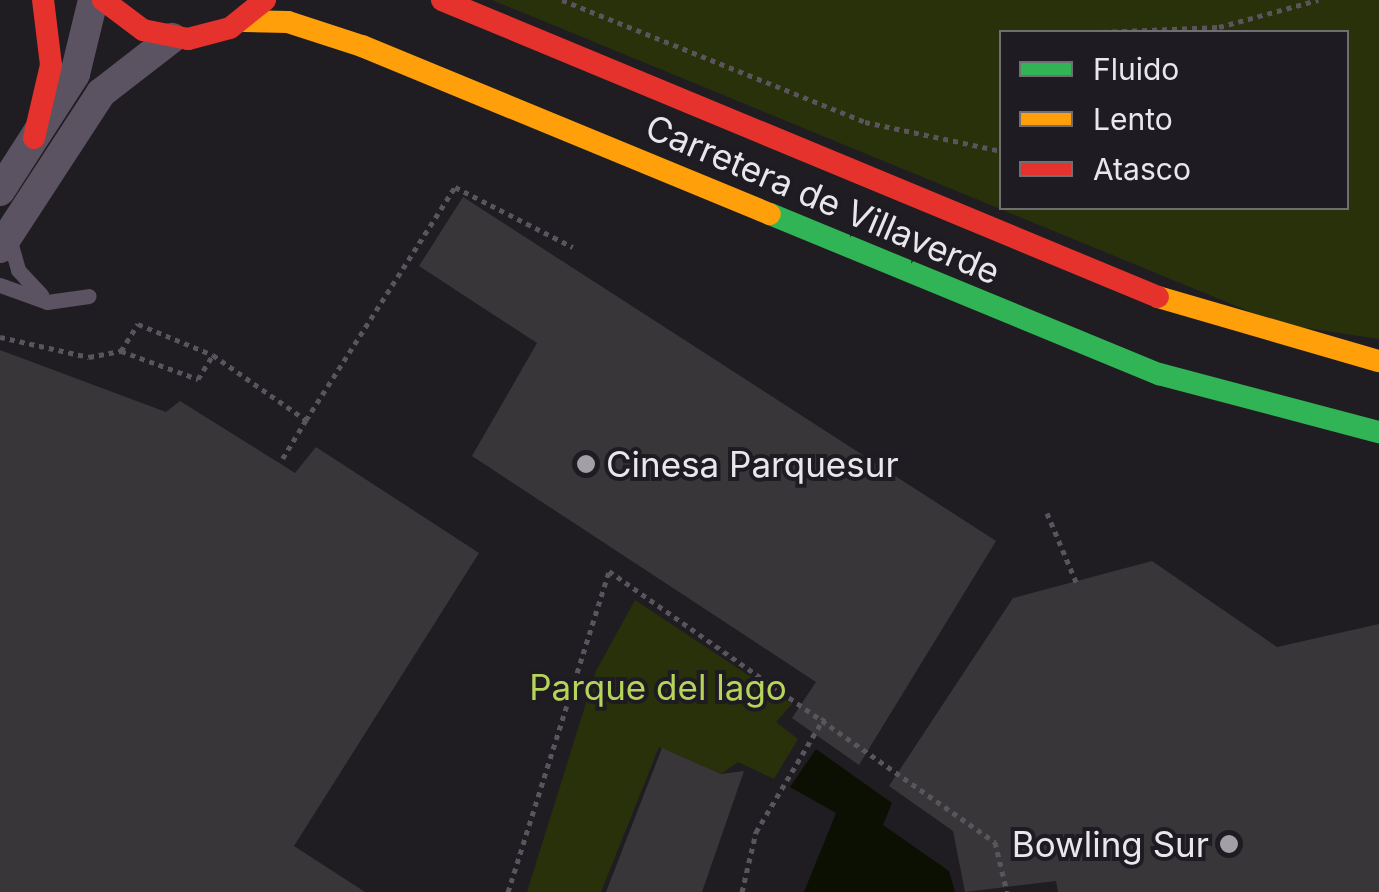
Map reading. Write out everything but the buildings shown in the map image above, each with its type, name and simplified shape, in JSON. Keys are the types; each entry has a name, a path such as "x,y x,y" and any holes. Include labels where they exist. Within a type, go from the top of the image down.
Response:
{"highway":[{"path":"34,138 52,65 43,0"},
{"path":"102,0 133,25 172,38 245,20 265,0"},
{"name":"Carretera de Villaverde","path":"442,0 1096,275 1242,327 1379,361"},
{"name":"Carretera de Villaverde","path":"245,20 288,22 362,46 1159,374 1379,432"}],"street":[{"path":"0,190 74,74 94,0"},
{"path":"4,241 101,93 172,38"}],"lane":[{"path":"4,241 18,270 48,302"},
{"path":"0,284 48,302 90,296"}],"path":[{"path":"562,0 865,122 999,150"},
{"path":"1141,30 1219,26 1318,0"},
{"path":"280,463 456,187 573,247"},
{"path":"121,350 138,324 213,355 306,420"},
{"path":"0,337 89,356 121,350 198,379 213,355"},
{"path":"1047,513 1077,584"},
{"path":"508,892 609,571 996,842 1007,892"},
{"path":"742,892 756,832 824,718"}],"green space":[{"path":"492,0 1379,0 1379,339 1280,324 1003,210 1349,210 1349,30 999,30 999,208"},
{"name":"Parque del lago","path":"635,600 792,704 776,722 798,739 774,779 738,762 721,774 659,747 601,892 527,892 596,671"}],"shaded area":[{"path":"816,749 892,803 883,825 949,871 955,892 804,892 836,813 790,787"}],"traffic: fast":[{"path":"770,214 1159,374 1379,432"}],"traffic: slow":[{"path":"245,21 288,22 362,46 770,214"},
{"path":"1158,297 1379,361"}],"traffic: jam":[{"path":"34,138 51,65 43,0"},
{"path":"103,0 143,30 188,39 230,28 265,0"},
{"path":"442,0 1158,297"}],"place":[{"name":"Cinesa Parquesur","path":"586,464"},
{"name":"Bowling Sur","path":"1229,844"}]}
